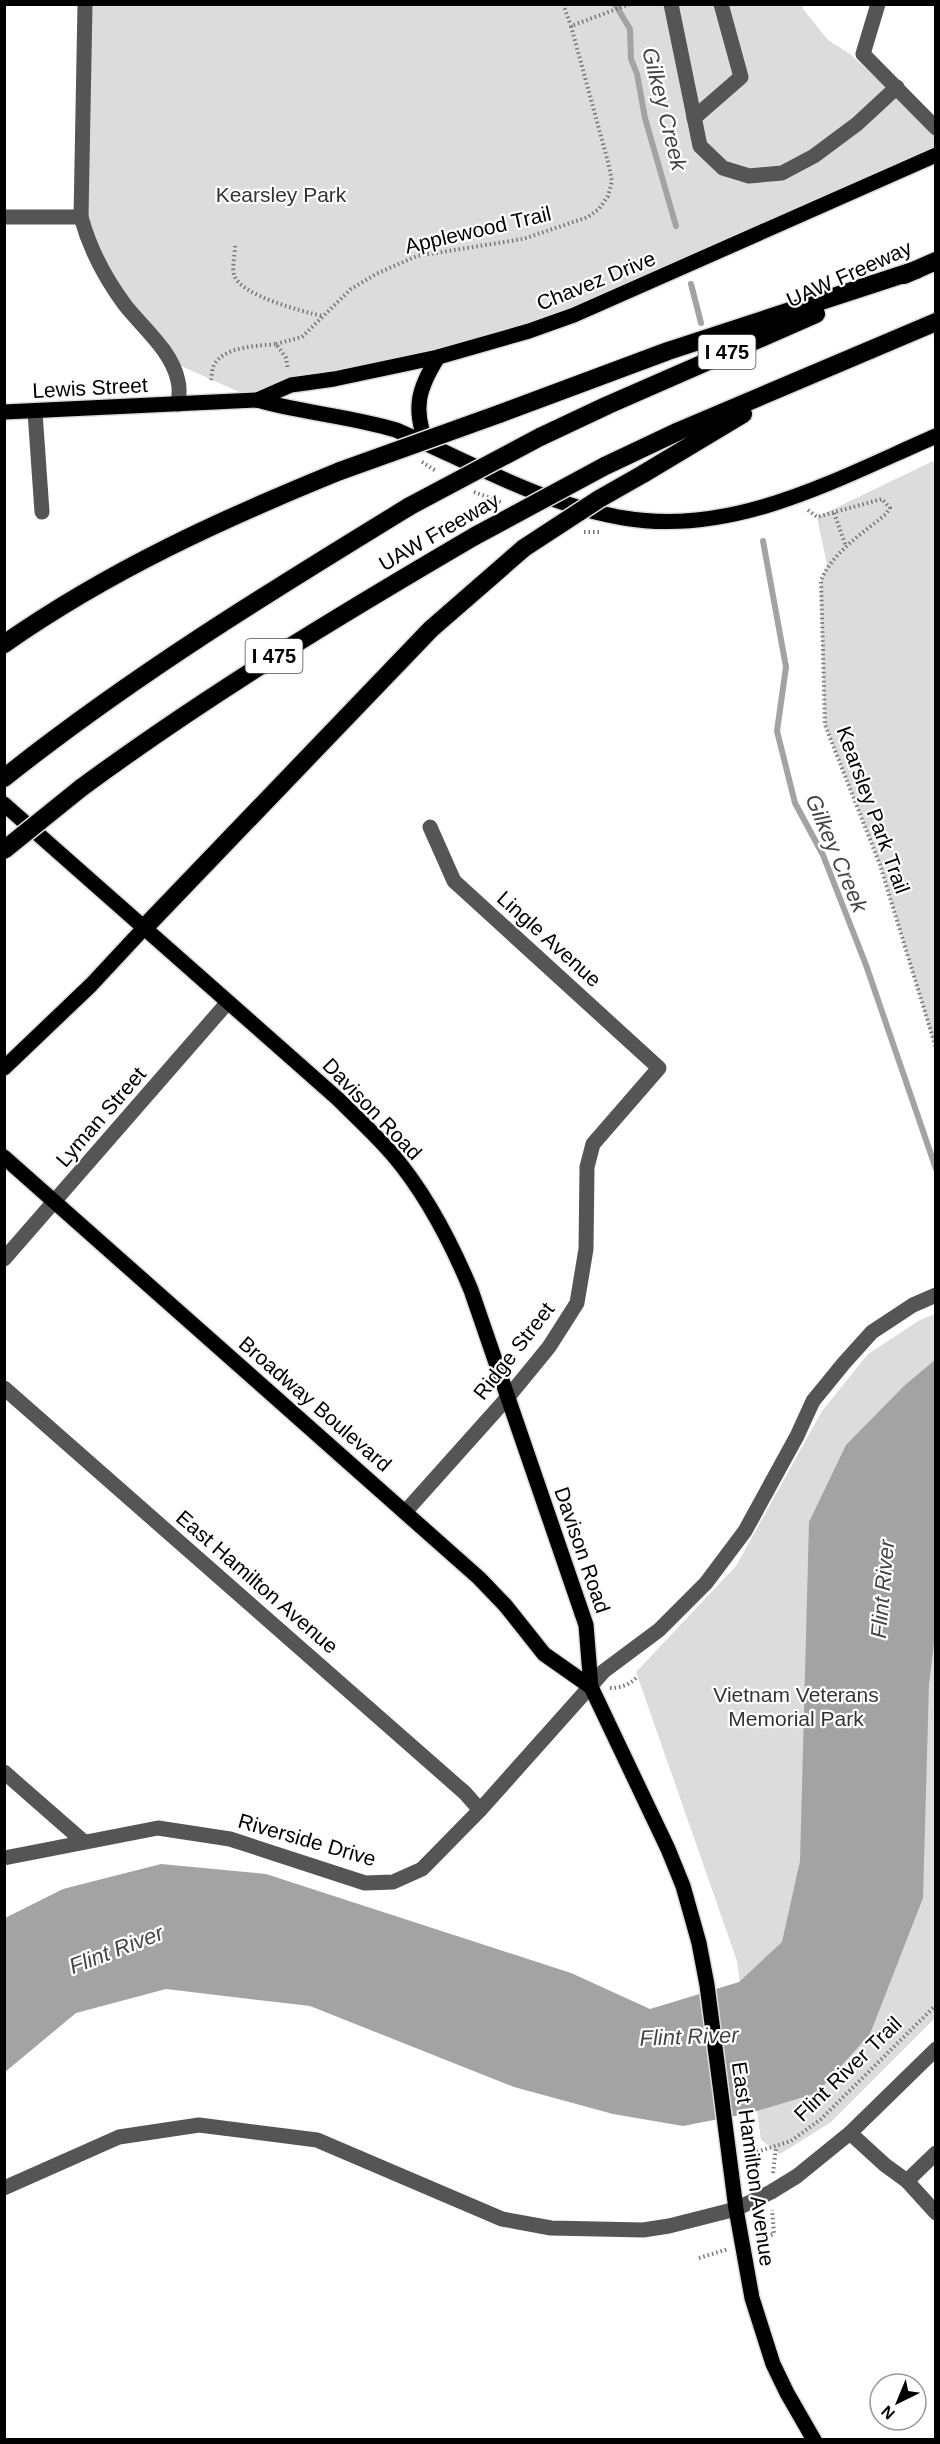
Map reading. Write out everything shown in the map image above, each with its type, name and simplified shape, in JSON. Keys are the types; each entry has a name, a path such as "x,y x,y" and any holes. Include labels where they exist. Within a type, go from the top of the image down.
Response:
{"highway":[{"name":"UAW Freeway","path":"4,778 84,716 197,640 410,507 540,438 693,367 936,261"},
{"path":"4,644 74,597 162,549 239,512 340,471 668,351 916,270"},
{"name":"UAW Freeway","path":"4,850 81,788 170,723 234,681 475,536 605,466 679,431 936,322"},
{"path":"145,927 415,645 479,585 524,548 598,499 799,381"}],"main road":[{"name":"Chavez Drive","path":"256,400 291,385 345,377 438,357 529,331 574,315 936,155"},
{"path":"426,443 420,427 419,396 425,378 438,357"},
{"name":"Chavez Drive","path":"178,404 256,400 293,411 318,412 371,423 426,443 541,494 614,516 653,522 686,521 760,508 803,493 936,436"},
{"name":"Lewis Street","path":"4,412 178,404"},
{"name":"Davison Road","path":"4,804 338,1099 393,1155 418,1187 456,1254 471,1290 586,1625 591,1687"},
{"path":"4,1068 91,985 145,927"},
{"name":"Broadway Boulevard","path":"4,1157 405,1512 505,1605 544,1654 591,1687"},
{"name":"East Hamilton Avenue","path":"591,1687 683,1886 699,1943 707,1985 725,2133 752,2298 773,2364 814,2439"}],"street":[{"path":"85,4 81,218 95,258 105,275 125,304 172,362 179,382 178,404"},
{"path":"671,4 700,146 723,168 749,176 782,173 814,156 857,124 897,87"},
{"path":"694,118 741,77 721,4"},
{"path":"878,4 863,54 936,128"},
{"path":"4,217 81,218"},
{"path":"35,412 42,512"},
{"name":"Lingle Avenue","path":"430,827 454,881 659,1068"},
{"name":"Lyman Street","path":"4,1258 228,1002"},
{"name":"Ridge Street","path":"405,1512 508,1397 549,1347 577,1303 586,1250 586,1167 593,1144 659,1068"},
{"name":"Riverside Drive","path":"4,1858 158,1828 230,1839 365,1883 393,1882 422,1869 480,1810 604,1671 659,1630 706,1583 746,1531 797,1436 813,1401 844,1363 872,1332 913,1305 936,1295"},
{"name":"East Hamilton Avenue","path":"4,1388 465,1793 480,1810"},
{"path":"4,1772 84,1842"},
{"path":"4,2188 119,2137 199,2125 317,2140 502,2219 551,2228 643,2230 695,2221 736,2209 797,2176 850,2133 936,2049"},
{"path":"850,2133 885,2165 908,2181 936,2213"},
{"path":"908,2181 936,2152"}],"path":[{"name":"Applewood Trail","path":"276,344 302,337 351,289 376,274 417,256 523,239 588,217 599,209 608,196 612,181 609,162 574,25 563,4"},
{"path":"574,25 629,5"},
{"path":"236,246 234,275 241,284 268,299 322,316"},
{"path":"211,380 215,364 225,355 249,347 276,344 286,358 291,385"},
{"path":"414,457 442,475"},
{"path":"471,491 504,503"},
{"name":"Kearsley Park Trail","path":"801,513 810,510 817,517 882,500 890,508 827,565 820,580 825,725 880,865 936,1048"},
{"path":"834,513 846,546"},
{"path":"579,531 605,532"},
{"name":"Flint River Trail","path":"729,2160 791,2141 821,2119 936,2005"}],"green space":[{"name":"Kearsley Park","path":"85,5 802,5 828,40 850,54 935,131 935,155 574,315 257,400 172,362 87,239"},
{"path":"935,460 935,1048 880,865 825,725 820,595 821,580 827,565 817,517"},
{"name":"Vietnam Veterans Memorial Park","path":"935,1314 935,2018 831,2122 780,2154 761,2140 737,1961 636,1672 736,1566 822,1411 868,1354 920,1320"}],"water":[{"name":"Flint River","path":"935,1360 936,1627 929,1684 923,1898 870,2034 817,2093 750,2113 683,2126 613,2114 514,2087 310,2006 166,1989 76,2013 5,2072 5,1918 63,1889 161,1864 266,1874 571,1973 650,2009 739,1982 782,1942 800,1861 809,1522 846,1445 905,1385"}],"waterway":[{"name":"Gilkey Creek","path":"615,4 630,29 631,59 637,74 645,118 676,226"},
{"name":"Gilkey Creek","path":"691,284 701,323"},
{"name":"Gilkey Creek","path":"763,541 786,667 777,731 795,803 823,855 866,965 936,1169"}]}
